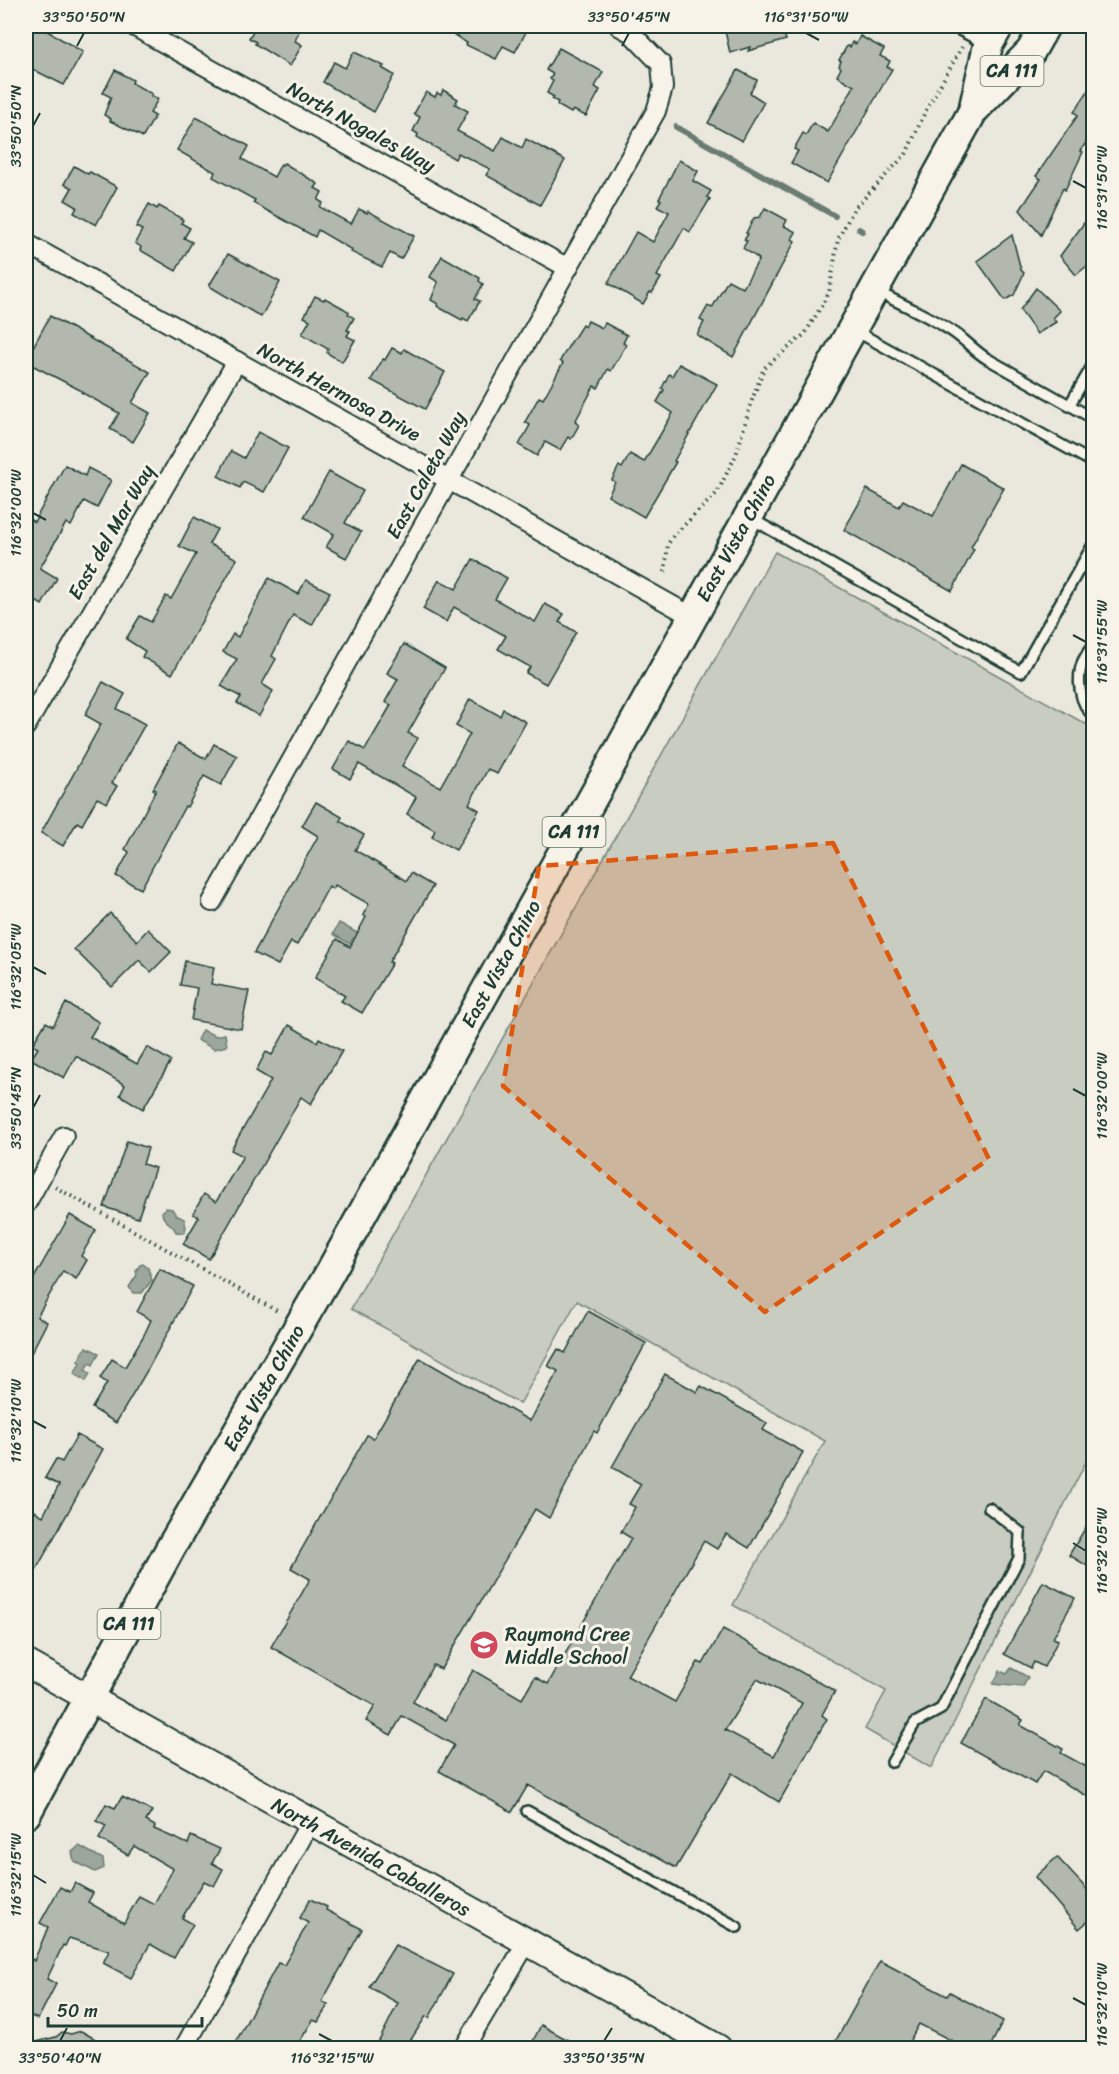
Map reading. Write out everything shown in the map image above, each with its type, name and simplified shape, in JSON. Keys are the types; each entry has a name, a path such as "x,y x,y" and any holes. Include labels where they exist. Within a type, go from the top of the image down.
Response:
{"main road":[{"name":"East Vista Chino","path":"26,1814 170,1549 301,1324 973,111 1031,51 1046,26"},
{"name":"East Vista Chino","path":"973,111 986,35"}],"street":[{"name":"North Nogales Way","path":"133,26 568,268"},
{"name":"East Caleta Way","path":"212,902 656,111 663,88 661,64 630,32 619,26"},
{"name":"North Hermosa Drive","path":"26,243 693,617"},
{"name":"East del Mar Way","path":"26,726 237,361"},
{"path":"26,1204 64,1136"},
{"name":"North Avenida Caballeros","path":"26,1664 718,2049"},
{"path":"184,2049 310,1823"},
{"path":"464,2049 527,1942"}],"lane":[{"path":"952,26 986,35"},
{"path":"874,290 942,325 980,354 1094,419"},
{"path":"852,329 1094,463"},
{"path":"1070,406 1094,363"},
{"path":"748,517 1021,672 1094,543"},
{"path":"1094,644 1083,661 1080,673 1084,703 1094,716"},
{"path":"892,1762 915,1723 941,1709 1019,1558 1020,1532 989,1508"},
{"path":"527,1811 737,1927"}],"path":[{"path":"665,572 668,543 717,493 736,455 764,368 805,334 829,293 838,239 854,209 906,154 927,108 986,35"},
{"path":"40,1178 301,1324"}],"highlighted area":[{"path":"833,843 989,1159 765,1312 503,1086 539,866"}],"shaded area":[{"path":"775,552 1093,728 1093,1448 931,1768 865,1729 886,1691 733,1605 825,1441 577,1301 520,1404 351,1309"},
{"path":"339,923 372,941 369,947 353,938 350,944 333,934"},
{"path":"202,1030 216,1036 225,1034 227,1046 214,1049 197,1040"},
{"path":"166,1208 172,1209 176,1215 184,1219 186,1227 184,1233 176,1232 164,1218 162,1212"},
{"path":"143,1264 148,1268 152,1280 142,1293 133,1293 129,1287 137,1275 136,1271"},
{"path":"86,1347 99,1353 93,1365 89,1363 85,1370 90,1373 86,1381 74,1374"},
{"path":"1011,1668 1028,1677 1023,1687 993,1684 1000,1671 1007,1674"},
{"path":"79,1846 103,1859 104,1868 95,1872 74,1861 72,1852"}],"building":[{"path":"30,26 39,26 83,52 64,85 26,66 26,33"},
{"path":"256,26 301,26 295,41 302,45 290,66 249,38"},
{"path":"440,26 513,26 526,32 515,52 503,46 496,59 466,45 467,43"},
{"path":"726,26 782,26 786,40 748,51 750,47 730,53"},
{"path":"860,36 884,49 880,56 890,61 887,67 892,69 827,183 791,163 798,151 794,149 803,133 806,135 813,123 828,132 854,86 837,76 841,68 839,60 847,46 850,47 852,42 856,44"},
{"path":"559,48 603,72 595,87 600,90 586,116 573,110 571,113 557,105 558,102 552,99 554,97 547,93 553,81 550,79 553,74 546,70"},
{"path":"354,52 384,66 382,68 394,75 374,112 323,82 334,62 345,68"},
{"path":"115,70 158,99 150,113 155,116 143,137 110,121 111,119 104,115 111,97 103,93"},
{"path":"738,70 757,80 750,93 764,102 742,141 708,123"},
{"path":"1094,82 1094,132 1080,151 1083,152 1041,235 1020,210 1041,179 1036,176 1078,115 1074,112"},
{"path":"443,90 458,99 455,104 468,111 457,131 495,151 503,137 522,148 526,139 565,160 540,205 486,175 490,169 458,153 455,159 417,137 418,134 413,131 420,117 414,114 426,92 435,97 437,93 441,95"},
{"path":"196,117 249,146 242,159 274,177 281,164 284,163 318,184 315,188 322,192 318,200 323,203 320,207 351,224 359,209 367,213 368,211 414,236 401,259 390,253 382,267 351,252 352,250 318,230 315,237 253,203 255,200 213,177 215,172 177,150"},
{"path":"679,160 698,171 693,181 711,191 707,197 710,199 690,232 684,228 657,276 661,278 643,304 608,283 636,232 653,242 669,212 657,206 661,200 659,199"},
{"path":"74,166 117,187 96,225 74,213 77,207 65,200 72,188 64,184"},
{"path":"149,204 157,209 159,206 177,216 183,220 181,223 190,228 184,238 192,242 176,271 140,250 141,247 135,243 142,230 136,227"},
{"path":"765,208 787,220 784,226 796,232 792,239 795,241 733,357 697,335 704,322 700,320 708,306 712,308 728,280 743,288 759,259 743,248 747,241 744,240 754,218 760,217"},
{"path":"1084,223 1094,235 1094,260 1076,275 1060,256"},
{"path":"1012,235 1021,270 1024,273 1014,295 1005,300 977,261"},
{"path":"228,254 280,282 261,317 209,286"},
{"path":"442,256 480,278 479,281 483,284 475,299 480,301 468,321 442,309 431,300 438,282 430,277"},
{"path":"1036,288 1060,311 1053,318 1056,322 1037,334 1020,310"},
{"path":"315,296 324,300 325,298 343,308 354,318 347,330 350,331 347,336 355,340 342,362 327,353 328,349 302,334 310,320 304,317"},
{"path":"50,316 150,372 132,403 150,413 133,442 110,429 119,413 26,362 26,343 33,347"},
{"path":"588,321 602,328 605,323 627,335 623,343 626,345 611,371 608,369 598,388 594,386 575,422 579,425 571,439 568,437 560,450 545,442 537,456 519,445 530,425 525,422 539,397 543,399 563,363 560,361 568,347 582,325 585,327"},
{"path":"392,348 402,353 404,349 445,372 425,409 371,380"},
{"path":"679,364 717,384 644,517 608,496 619,466 622,468 630,454 644,462 673,413 657,402 669,374 672,376"},
{"path":"258,432 288,448 264,492 243,482 240,488 218,476 231,451 244,458"},
{"path":"961,464 1004,488 971,547 974,549 952,591 844,530 867,489 899,507 903,500 933,516"},
{"path":"65,465 85,476 88,468 111,480 97,508 84,501 71,526 66,523 40,568 57,578 42,605 26,595 26,517 34,522"},
{"path":"329,472 363,491 345,523 361,532 346,558 326,547 334,534 304,517"},
{"path":"194,517 217,529 209,544 237,559 172,674 142,657 145,651 126,639 140,616 151,622 166,596 171,599 196,554 179,546"},
{"path":"473,559 507,578 495,599 535,622 545,604 564,614 559,622 576,632 546,684 526,673 530,667 498,649 506,636 454,607 446,622 423,609 439,580 456,589"},
{"path":"269,578 298,594 306,580 330,592 312,625 293,615 272,656 276,659 262,684 273,691 259,716 237,703 241,697 221,686 237,659 223,652 233,634 238,637"},
{"path":"404,644 445,668 408,733 418,738 402,766 440,787 470,734 456,726 470,699 500,716 503,709 526,722 497,774 488,769 469,804 479,810 456,850 432,837 435,830 407,814 416,797 359,764 350,779 333,769 349,741 365,750 391,705 385,702 398,679 387,673"},
{"path":"103,682 125,694 117,709 145,724 112,783 117,786 107,803 97,798 82,825 77,822 63,846 41,833 101,724 85,715"},
{"path":"178,743 206,759 214,744 237,756 221,785 204,776 187,807 185,806 141,889 116,876 129,852 125,849"},
{"path":"316,802 342,817 340,821 364,835 355,850 407,881 411,873 433,886 362,1013 341,1001 345,996 315,978 337,939 350,947 366,917 363,915 369,904 335,885 333,889 329,886 297,945 291,942 278,965 254,953 318,836 302,826"},
{"path":"110,913 137,941 148,929 171,952 151,972 139,960 112,987 74,949"},
{"path":"185,961 214,967 211,984 249,991 241,1029 191,1020 197,988 180,985"},
{"path":"66,1003 99,1022 90,1037 137,1064 147,1047 171,1061 143,1109 120,1095 125,1085 76,1056 64,1078 31,1059 38,1048 32,1045 46,1022 53,1026"},
{"path":"289,1025 317,1042 319,1038 342,1051 311,1104 301,1097 209,1259 183,1244 199,1217 193,1214 204,1194 216,1202 243,1156 231,1150 271,1080 256,1071 266,1052 272,1055"},
{"path":"127,1141 148,1148 143,1164 155,1168 138,1218 104,1207"},
{"path":"70,1215 96,1230 81,1256 87,1260 76,1279 63,1271 37,1317 47,1322 26,1363 26,1292"},
{"path":"160,1269 193,1286 116,1423 92,1408 107,1383 100,1378 112,1359 125,1367 144,1335 151,1320 137,1312"},
{"path":"588,1311 646,1343 597,1433 594,1431 549,1518 535,1509 441,1669 433,1665 413,1702 446,1720 473,1670 522,1699 535,1677 548,1684 631,1538 621,1532 635,1507 629,1504 641,1484 612,1467 665,1374 697,1392 701,1386 767,1423 763,1430 803,1452 749,1548 726,1534 717,1549 704,1541 627,1676 675,1702 698,1662 703,1664 723,1629 835,1691 822,1715 827,1719 779,1802 732,1773 676,1868 528,1785 512,1812 439,1771 454,1745 402,1716 391,1735 366,1721 375,1706 271,1647 310,1579 291,1568 367,1435 373,1439 420,1358 530,1421 558,1371 548,1366 558,1349 565,1353","holes":["757,1679 802,1703 774,1756 725,1730"]},
{"path":"77,1435 103,1449 26,1588 26,1506 43,1516 59,1485 45,1478 56,1459 62,1462"},
{"path":"1094,1514 1094,1570 1069,1555"},
{"path":"1043,1582 1075,1598 1053,1638 1058,1640 1044,1667 1034,1662 1031,1668 1004,1654"},
{"path":"986,1699 1023,1720 1020,1725 1063,1749 1061,1753 1094,1771 1094,1800 1043,1771 1035,1784 961,1743"},
{"path":"122,1797 152,1811 146,1821 155,1826 154,1829 188,1844 191,1836 220,1849 212,1863 223,1869 214,1886 204,1881 182,1918 193,1924 174,1958 150,1944 131,1978 103,1963 109,1951 69,1938 65,1946 63,1945 47,1979 56,1984 38,2019 26,2014 26,1970 32,1959 34,1961 48,1927 40,1923 60,1887 70,1892 75,1883 93,1893 88,1902 124,1923 139,1896 154,1904 173,1869 134,1846 128,1855 99,1839 106,1826 96,1821 106,1804 115,1808"},
{"path":"1057,1857 1094,1897 1094,1916 1079,1929 1035,1877"},
{"path":"310,1899 362,1929 322,2002 328,2005 318,2022 313,2020 295,2049 232,2049 278,1963 284,1965 308,1923 300,1918"},
{"path":"395,1945 453,1974 429,2018 426,2016 405,2049 375,2049 398,2003 369,1987"},
{"path":"880,1961 947,1996 950,1992 1003,2021 989,2049 968,2049 919,2024 905,2049 843,2049 834,2044"},
{"path":"541,2025 584,2049 529,2049"},
{"path":"81,2031 113,2049 36,2049 36,2042 56,2037 62,2032 71,2034"}],"waterway":[{"path":"676,127 835,216"}],"place":[{"name":"Raymond Cree Middle School","path":"484,1645"}]}
